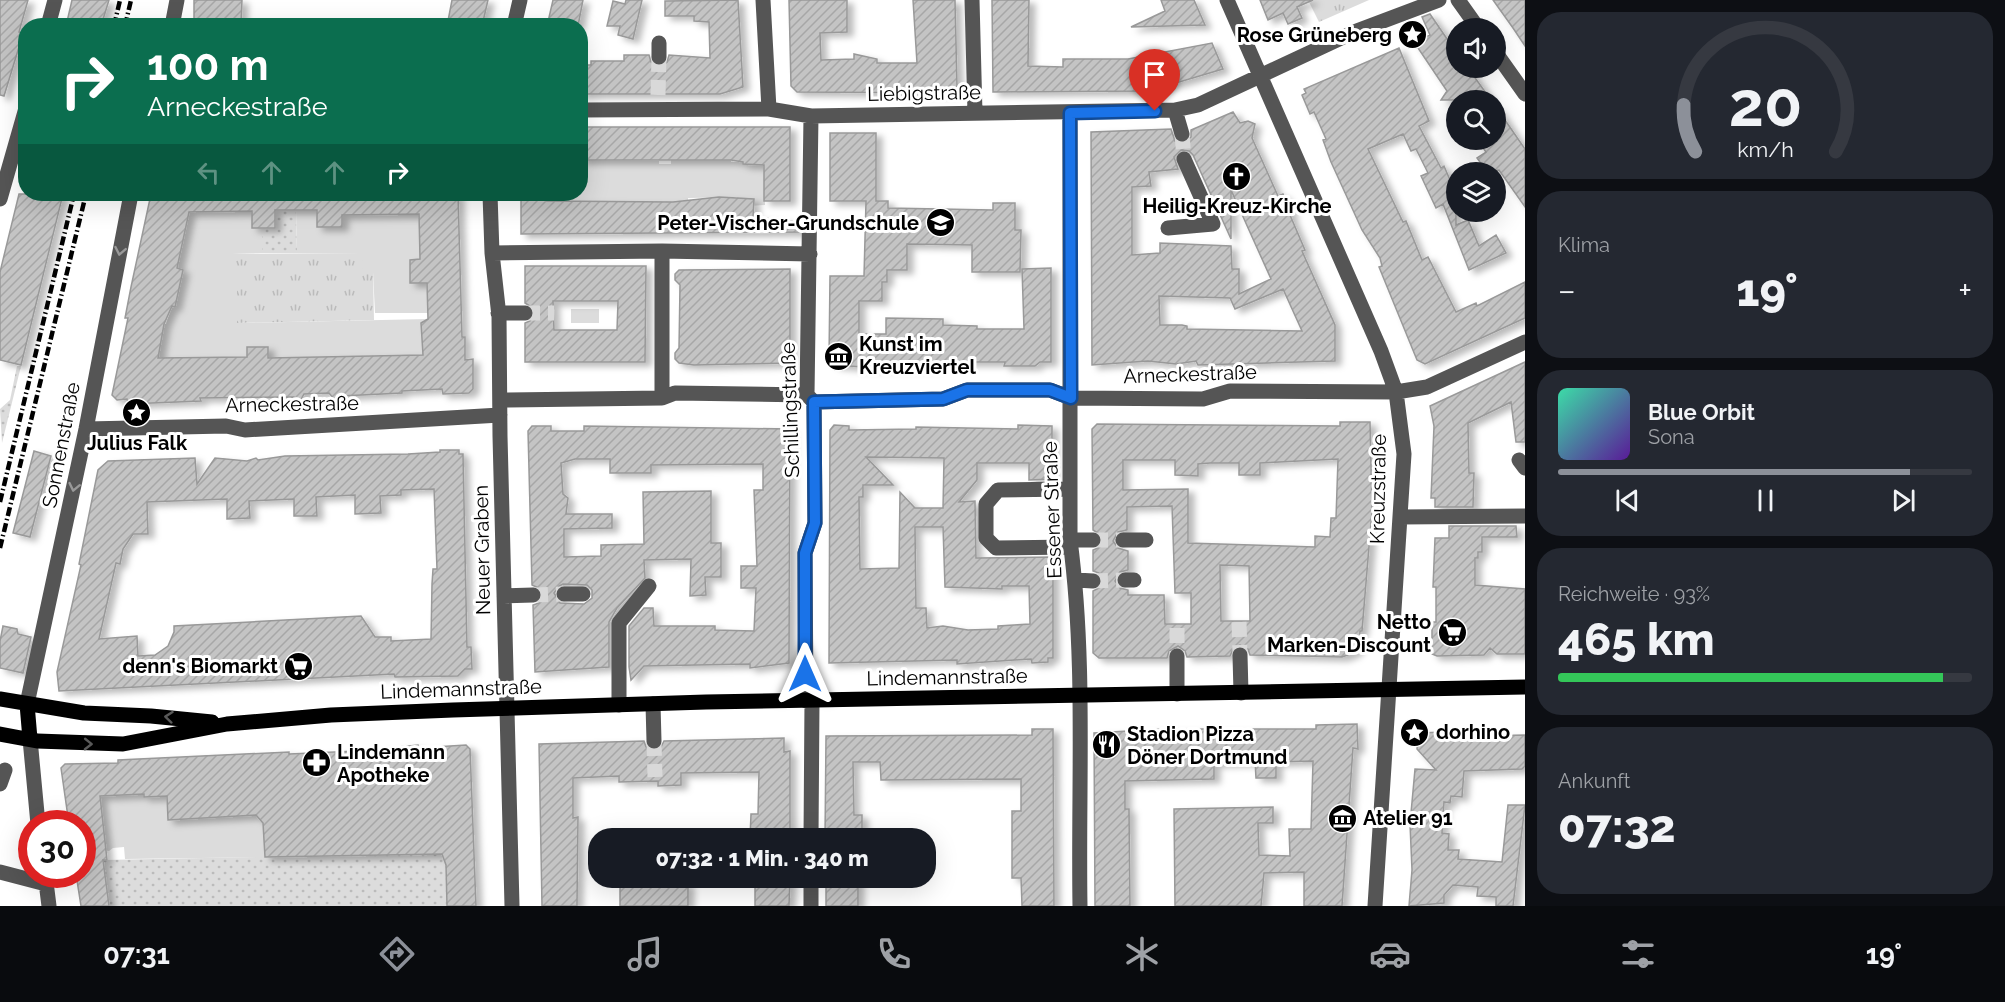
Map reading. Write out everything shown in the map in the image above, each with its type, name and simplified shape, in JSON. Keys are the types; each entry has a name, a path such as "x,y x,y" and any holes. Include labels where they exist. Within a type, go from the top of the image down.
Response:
{"main road":[{"name":"Lindemannstraße","path":"0,734 30,740 123,744 227,724 331,715 809,700 1525,687"},
{"name":"Lindemannstraße","path":"0,699 84,713 151,716 227,724"},
{"path":"27,704 30,740"}],"street":[{"path":"50,18 56,0"},
{"path":"174,18 177,0"},
{"path":"516,18 520,0"},
{"path":"763,0 769,109"},
{"path":"972,0 975,113"},
{"name":"Kreuzstraße","path":"1227,0 1381,351 1396,392 1404,454 1375,906"},
{"name":"Liebigstraße","path":"588,109 658,102 769,109 811,116 1175,110 1198,105 1354,33 1440,0"},
{"path":"1458,0 1471,18"},
{"path":"1506,67 1525,94"},
{"path":"1175,110 1182,134"},
{"name":"Essener Straße","path":"1070,113 1070,489 1071,543 1076,580 1079,696 1080,906"},
{"name":"Schillingstraße","path":"811,116 811,398 815,523 805,553 811,828"},
{"path":"0,199 3,179 18,133"},
{"path":"1168,228 1213,224 1184,159"},
{"name":"Sonnenstraße","path":"27,704 86,429 130,201"},
{"name":"Neuer Graben","path":"490,201 492,253 498,313 501,408 512,906"},
{"path":"492,253 662,251 810,254"},
{"path":"662,251 662,398"},
{"path":"498,313 525,313"},
{"name":"Arneckestraße","path":"86,429 226,426 245,430 501,408 662,398 675,393 811,398 943,399 967,390 1050,390 1071,398 1203,399 1230,392 1396,392 1427,387 1525,342"},
{"path":"1070,489 998,490 986,504 986,538 996,548 1093,540"},
{"path":"1400,517 1525,516"},
{"path":"1123,540 1146,540"},
{"path":"1076,580 1093,581"},
{"path":"620,705 619,623 649,586"},
{"path":"564,594 583,594"},
{"path":"504,596 533,595"},
{"path":"1240,655 1241,693"},
{"path":"1177,657 1177,694"},
{"path":"653,704 654,741"},
{"path":"30,740 37,810"},
{"path":"0,872 18,875"},
{"path":"46,888 49,906"},
{"path":"811,888 811,906"}],"green space":[{"path":"1308,0 1369,0 1319,22"},
{"path":"731,159 731,162 743,162 743,164 764,161 765,205 749,206 736,197 688,198 688,202 564,201 588,201 588,160 659,161 659,164 671,164 671,160"},
{"path":"395,201 425,201 419,223 423,259 410,260 411,283 427,283 428,313 375,313 373,272 363,272 362,253 297,253 296,210 317,210 318,227 342,227 342,211"},
{"path":"547,201 564,201 564,206 547,206"},
{"path":"197,206 209,212 252,211 252,228 262,228 262,253 232,254 232,286 237,286 237,323 428,319 421,323 437,369 406,355 268,358 268,347 247,347 247,360 180,366 179,357 149,364 158,357 162,324 166,324 172,306 175,306 183,270 177,268 186,224 186,212 196,213"},
{"path":"275,210 296,210 297,253 262,253 262,228 275,228"},
{"path":"362,253 373,271 374,320 237,323 237,287 232,286 232,254"},
{"path":"571,309 599,309 599,323 571,323"},
{"path":"17,366 21,366 2,443 0,409 10,400"},
{"path":"171,792 168,820 263,815 265,857 125,859 124,847 104,850 103,820 87,797 144,794 144,796"},
{"path":"446,853 447,906 109,906 103,860"}],"building":[{"path":"0,0 28,0 23,18 18,18 18,50 4,96 0,95"},
{"path":"72,0 109,0 103,18 68,18"},
{"path":"194,0 242,0 241,18 194,18"},
{"path":"452,0 488,0 484,18 449,18"},
{"path":"553,0 583,0 580,18 549,18"},
{"path":"626,0 642,0 633,39 618,35 620,26 607,26 613,1 625,4"},
{"path":"738,0 743,87 720,94 588,94 588,65 591,65 591,61 624,61 624,55 649,55 651,62 660,67 667,62 669,55 710,58 709,22 694,21 694,16 665,16 665,1"},
{"path":"789,0 847,0 847,32 820,33 821,60 854,59 854,54 877,59 877,63 917,63 913,0 955,0 957,86 951,93 797,92 791,86"},
{"path":"992,0 1029,0 1028,66 1063,67 1063,59 1128,59 1212,43 1223,69 1149,91 993,92"},
{"path":"1161,0 1194,0 1205,25 1131,27 1165,11"},
{"path":"1260,0 1313,0 1297,7 1302,18 1288,24 1283,13 1268,20"},
{"path":"1493,0 1525,0 1525,46 1513,28"},
{"path":"1430,14 1446,37 1446,78 1475,78 1484,90 1446,90 1414,42 1430,35 1422,17"},
{"path":"1399,48 1429,121 1419,126 1441,168 1444,166 1446,171 1446,212 1443,204 1436,208 1421,176 1428,173 1416,149 1411,151 1403,134 1368,149 1403,222 1406,221 1422,260 1428,257 1456,312 1476,303 1477,306 1525,282 1525,318 1425,364 1417,360 1379,267 1382,266 1380,258 1362,230 1331,162 1323,140 1326,139 1314,112 1310,114 1302,95 1306,93 1304,89"},
{"path":"1233,112 1240,123 1248,121 1255,124 1252,138 1278,196 1283,194 1292,214 1290,215 1305,250 1302,251 1335,325 1335,361 1198,365 1196,361 1176,364 1148,361 1092,365 1091,132 1171,129 1175,141 1184,143 1191,137 1191,130","holes":["1181,150 1189,151 1193,155 1231,239 1231,190 1271,279 1239,294 1239,269 1232,269 1231,246 1160,243 1160,253 1132,255 1132,187 1151,186 1149,172 1178,169 1174,157","1283,289 1302,331 1187,329 1187,326 1182,325 1160,325 1159,296 1230,298 1235,309"]},
{"path":"1506,121 1525,149 1525,207 1506,180 1506,162 1480,162 1477,158 1486,152 1484,150 1506,150"},
{"path":"588,127 790,127 790,201 764,201 764,165 743,164 743,162 731,160 588,160"},
{"path":"830,133 876,133 876,201 888,201 888,208 993,210 993,203 1015,203 1015,230 1021,230 1020,272 972,272 972,245 907,244 907,270 887,270 887,282 882,282 882,301 859,301 859,334 886,334 886,318 943,319 943,325 977,326 977,329 1024,329 1022,269 1051,268 1051,362 1040,362 1035,366 1004,366 1005,362 934,362 934,367 862,367 836,365 829,359 830,276 864,276 866,201 830,201"},
{"path":"719,197 754,199 753,217 800,222 800,232 521,234 521,201 673,202"},
{"path":"18,198 18,201 61,201 21,365 0,360 0,272"},
{"path":"149,201 458,201 462,337 465,337 465,360 473,359 473,389 469,393 443,394 442,389 341,396 334,399 329,393 304,394 299,403 294,397 200,398 201,401 128,404 127,399 117,400 112,395 128,318 125,318","holes":["275,210 317,210 317,227 342,227 342,215 419,214 420,259 410,260 410,283 427,283 428,319 421,323 423,355 268,358 268,347 247,347 247,357 158,358 164,324 172,306 175,307 183,270 177,268 189,212 252,211 252,228 275,228"]},
{"path":"1450,222 1456,222 1456,225 1469,222 1479,246 1496,235 1506,253 1469,270"},
{"path":"525,266 646,266 645,362 525,362 525,323 530,321 535,314 533,308 525,303","holes":["553,301 618,301 617,330 554,330"]},
{"path":"790,269 790,363 694,365 679,363 675,359 675,353 679,348 680,285 675,280 675,274 679,270"},
{"path":"1525,362 1525,442 1516,442 1511,402 1468,423 1469,473 1474,473 1473,507 1435,507 1435,498 1431,498 1434,426 1430,406"},
{"path":"1340,422 1370,422 1372,511 1362,631 1360,631 1359,647 1353,653 1342,657 1250,655 1248,649 1240,645 1234,647 1230,656 1187,657 1185,651 1178,646 1169,651 1167,658 1099,658 1093,653 1093,591 1101,587 1103,581 1099,573 1093,571 1093,550 1098,548 1103,541 1101,535 1093,530 1092,429 1097,424 1340,426","holes":["1338,459 1336,518 1331,518 1330,537 1315,536 1315,547 1188,543 1188,489 1123,490 1123,460 1175,460 1175,475 1198,476 1198,464 1239,463 1239,475 1260,475 1260,463","1172,506 1175,593 1191,593 1191,624 1165,624 1164,595 1128,595 1128,590 1120,588 1115,581 1120,572 1128,570 1128,551 1118,548 1113,541 1118,532 1127,530 1127,507","1220,565 1249,566 1250,621 1221,621"]},
{"path":"834,425 849,426 849,430 916,429 916,427 1018,429 1018,425 1052,426 1052,479 1029,480 1029,463 977,463 977,480 959,502 975,501 976,558 1053,557 1053,658 1048,658 1048,662 1032,663 1031,659 957,664 957,660 829,663 830,430","holes":["866,457 944,458 943,508 915,508 900,492 899,568 860,569 859,497 863,497 863,485 893,485","915,527 943,527 945,587 1002,589 1002,586 1029,586 1030,624 998,626 998,629 968,630 943,626 927,628 926,608 916,608"]},
{"path":"532,426 551,426 551,431 584,431 584,426 790,429 789,663 750,668 750,664 644,666 631,680 629,667 629,626 644,608 653,608 654,626 715,626 715,630 754,631 756,588 741,588 741,566 757,566 754,490 763,490 763,464 651,465 651,473 610,473 610,459 575,459 561,463 563,494 568,498 566,514 612,514 612,528 564,529 564,557 601,556 601,545 644,544 643,492 711,491 711,543 721,543 721,577 705,577 706,595 690,596 691,559 644,560 645,578 617,608 609,622 609,667 535,672 533,605 539,603 543,595 541,589 532,585 528,431","holes":["563,584 587,585 592,590 592,598 584,604 560,603 554,593"]},
{"path":"440,450 459,450 459,454 463,454 467,647 471,647 472,669 465,669 458,676 395,677 394,674 59,691 57,672 81,565 79,564 98,470 108,461 195,458 197,484 215,458 247,461 256,458 258,460 285,456 440,452","holes":["434,489 437,569 433,569 431,639 391,641 391,637 375,637 361,616 174,626 168,646 155,655 138,656 137,636 99,639 116,563 120,564 123,549 133,534 148,534 147,502 227,499 227,519 250,518 249,501 294,499 294,516 317,516 316,497 355,495 355,514 381,513 380,496 401,495 401,490"]},
{"path":"34,451 51,456 30,537 13,533"},
{"path":"1449,526 1516,526 1517,537 1482,537 1482,552 1478,552 1478,558 1475,558 1475,585 1525,589 1525,654 1497,654 1490,648 1484,655 1437,656 1432,654 1433,622 1436,622 1436,587 1433,587 1435,538 1449,538"},
{"path":"3,626 17,629 18,634 31,637 23,673 0,668 0,641"},
{"path":"1357,724 1358,749 1353,748 1342,906 1304,906 1304,872 1264,873 1261,906 1175,906 1174,809 1273,807 1273,823 1258,823 1259,855 1290,856 1289,829 1311,829 1313,761 1276,762 1276,778 1256,778 1255,762 1214,763 1214,779 1125,781 1125,809 1129,809 1130,906 1095,906 1094,733 1163,729 1316,729 1316,725"},
{"path":"1032,729 1053,729 1054,906 1022,906 1021,878 1012,878 1012,811 1021,811 1021,779 881,780 880,762 853,762 854,815 862,815 862,828 825,828 826,736 1032,735"},
{"path":"1471,731 1475,736 1525,735 1525,766 1522,769 1464,771 1462,797 1451,796 1450,803 1444,802 1442,833 1449,834 1448,850 1459,850 1458,859 1502,862 1508,805 1525,805 1513,906 1496,906 1496,897 1477,896 1478,887 1453,885 1444,895 1444,903 1409,906 1412,870 1410,824 1415,769 1436,770 1417,749 1418,733"},
{"path":"784,738 784,752 790,751 790,828 750,828 751,814 758,814 759,772 681,773 681,785 658,786 658,781 619,782 619,776 573,778 573,818 578,817 577,906 542,906 539,744 644,741 646,747 654,751 660,749 664,741"},
{"path":"418,745 418,748 466,745 470,749 476,906 447,906 446,865 442,854 265,857 263,823 256,815 168,820 167,796 144,797 144,794 100,796 107,860 103,860 109,906 81,906 78,888 96,888 96,810 67,810 61,768 65,764 118,763 118,760 289,752 289,754"},
{"path":"620,888 688,888 688,906 620,906"},
{"path":"755,888 790,888 789,906 755,906"},
{"path":"826,888 858,888 858,906 826,906"}],"tunnel":[{"path":"658,95 659,57"},
{"path":"1182,134 1184,159"},
{"path":"525,313 554,313"},
{"path":"1093,540 1123,540"},
{"path":"1093,581 1125,580"},
{"path":"533,595 564,594"},
{"path":"1239,622 1240,655"},
{"path":"1177,628 1177,656"},
{"path":"654,741 655,777"}],"railway":[{"path":"116,18 120,0"},
{"path":"127,18 131,0"},
{"path":"0,502 72,201"},
{"path":"0,548 84,201"}],"place":[{"name":"Rose Grüneberg","path":"1413,35"},
{"name":"Heilig-Kreuz-Kirche","path":"1237,176"},
{"name":"Peter-Vischer-Grundschule","path":"940,223"},
{"name":"Kunst im Kreuzviertel","path":"838,356"},
{"name":"Julius Falk","path":"137,413"},
{"name":"Netto Marken-Discount","path":"1452,633"},
{"name":"denn's Biomarkt","path":"299,666"},
{"name":"dorhino","path":"1415,732"},
{"name":"Stadion Pizza Döner Dortmund","path":"1106,745"},
{"name":"Lindemann Apotheke","path":"316,763"},
{"name":"Atelier 91","path":"1342,818"}],"route":[{"path":"805,674 805,553 815,523 814,402 943,399 967,390 1050,390 1071,398 1070,113 1155,111"}]}
